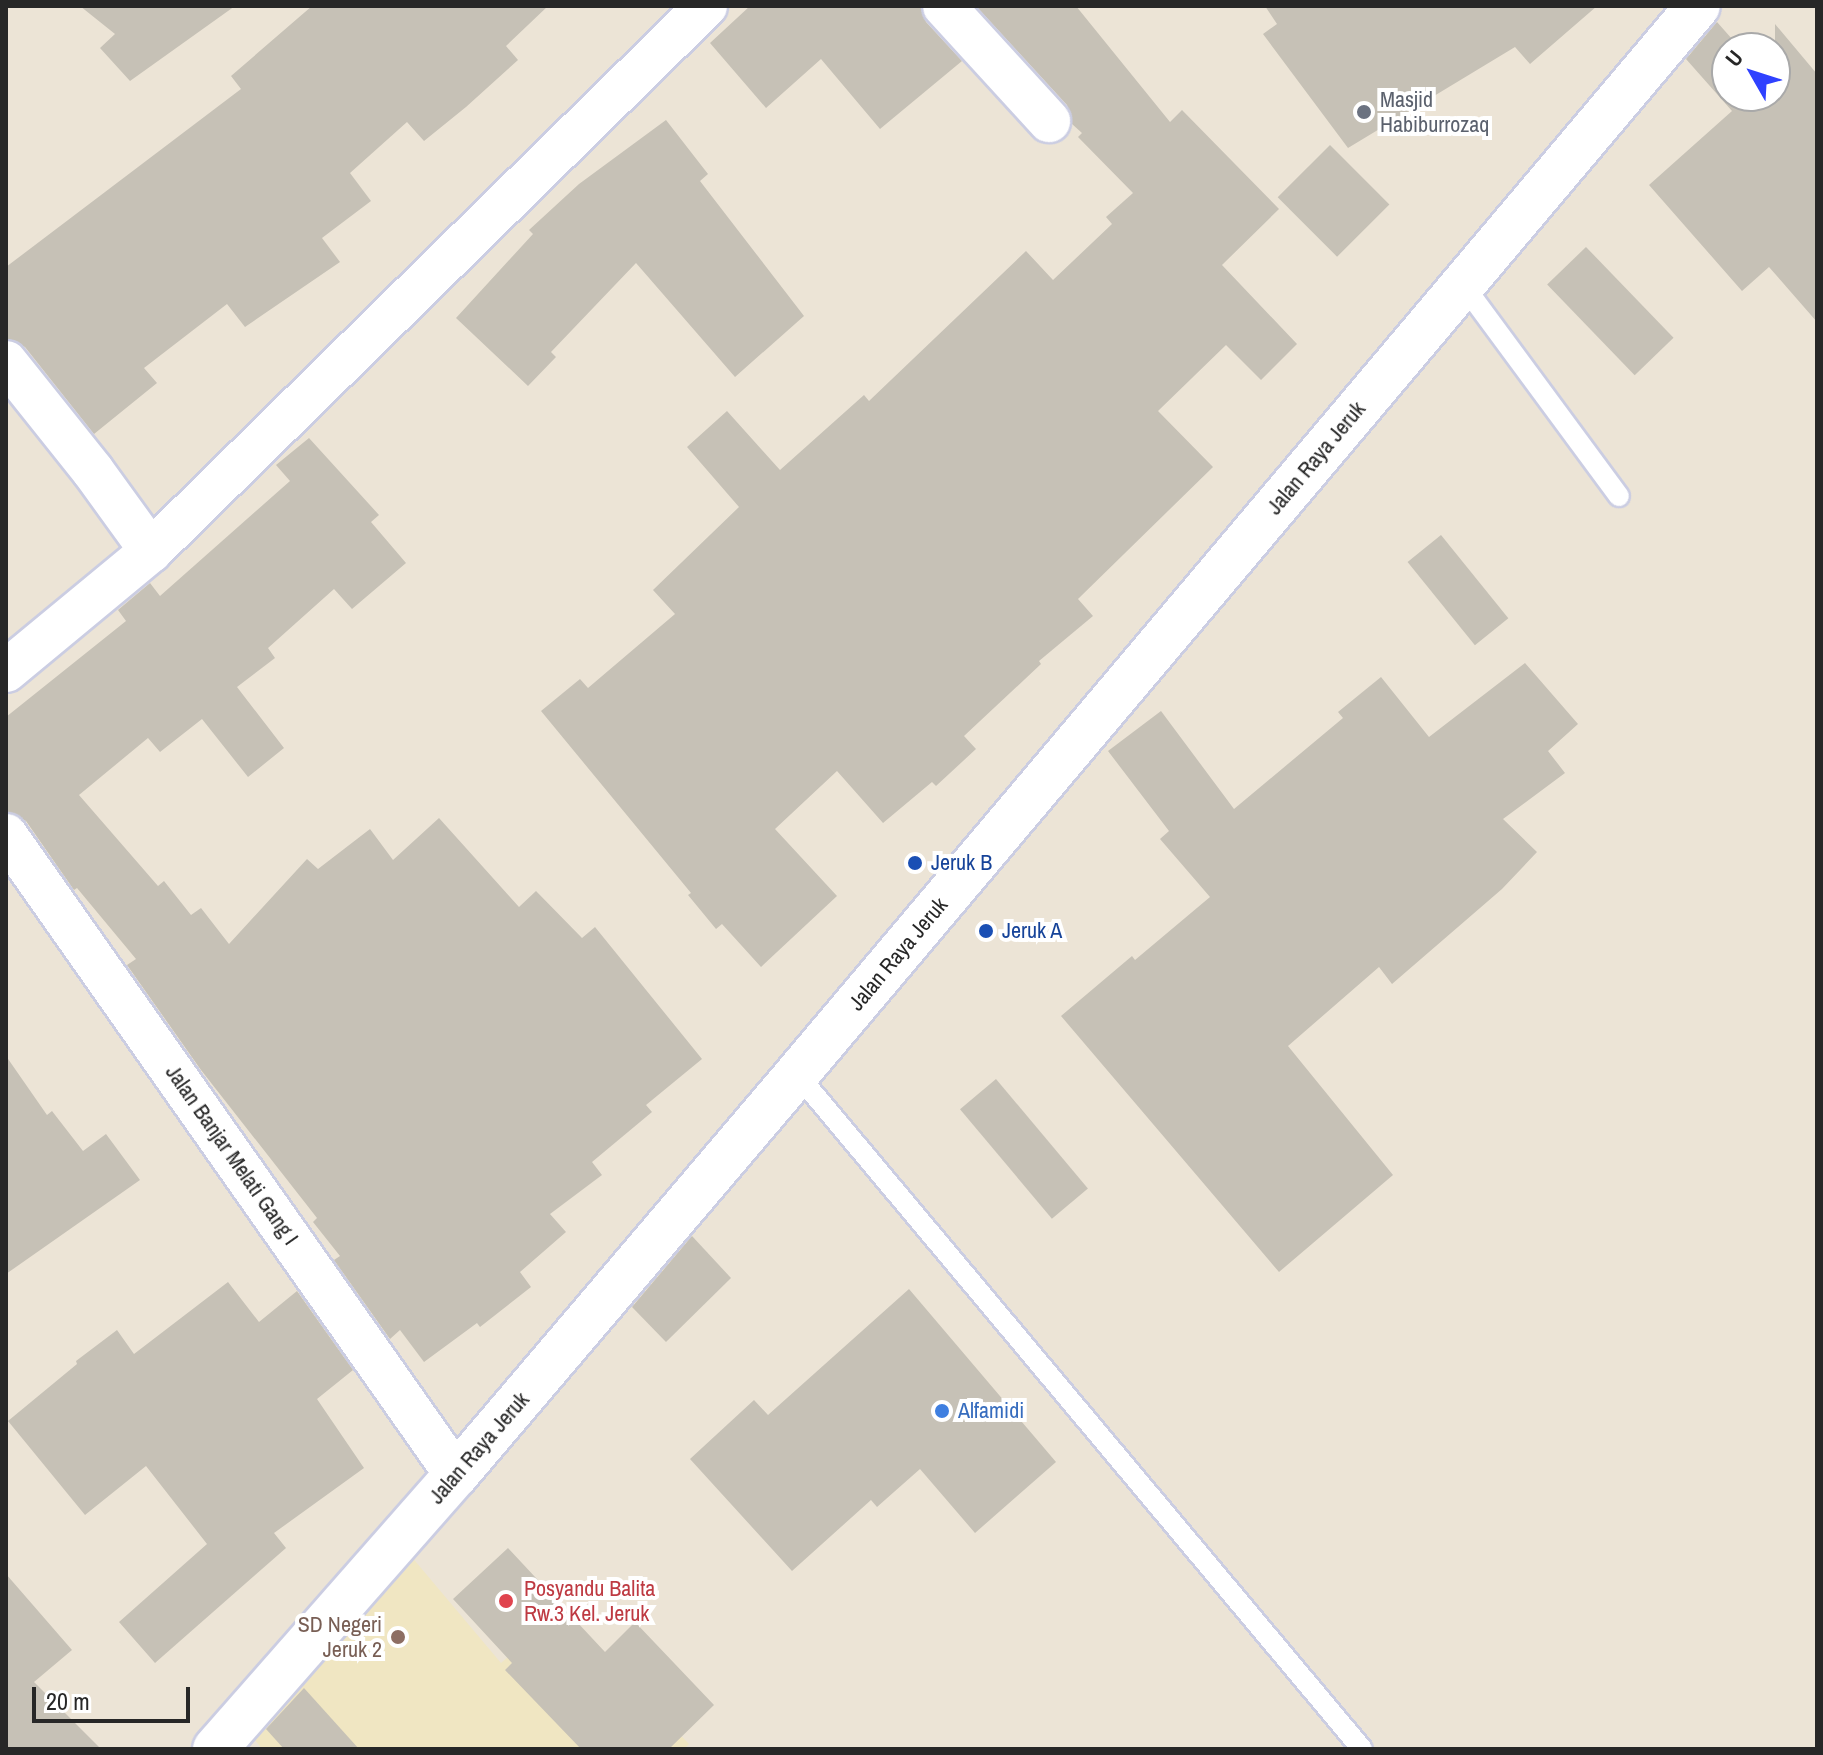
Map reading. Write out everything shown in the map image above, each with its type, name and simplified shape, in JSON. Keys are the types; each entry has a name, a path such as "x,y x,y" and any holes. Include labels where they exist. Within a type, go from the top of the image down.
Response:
{"main road":[{"name":"Jalan Raya Jeruk","path":"215,1749 456,1475 1698,6"}],"street":[{"path":"6,671 151,551 706,6"},
{"path":"944,6 1049,121"},
{"path":"6,362 93,471 151,551"},
{"name":"Jalan Banjar Melati Gang I","path":"6,835 456,1475"}],"lane":[{"path":"1464,286 1619,496"},
{"path":"797,1074 1362,1749"}],"shaded area":[{"name":"SD Negeri Jeruk 2","path":"405,1549 501,1663 561,1611 689,1744 684,1749 262,1749 238,1718"}],"building":[{"path":"80,6 235,6 130,81 100,48 115,34"},
{"path":"312,6 548,6 506,46 518,60 466,107 424,141 407,122 350,173 371,201 322,238 340,262 245,327 227,304 144,368 157,383 94,434 25,347 6,339 6,267 241,89 231,76"},
{"path":"750,6 921,6 926,22 962,61 880,129 821,59 766,108 710,43"},
{"path":"976,6 1076,6 1170,122 1182,110 1279,209 1222,265 1297,344 1261,380 1226,345 1158,411 1213,467 1078,599 1093,616 1039,661 1041,664 964,736 976,749 936,786 932,782 883,823 837,771 775,829 837,896 761,967 722,924 716,929 688,895 691,893 541,711 580,679 588,688 675,614 653,590 739,507 687,447 727,411 780,470 864,395 869,401 1026,251 1053,280 1112,224 1106,217 1133,193 1078,137 1082,133 1072,124 1067,105"},
{"name":"Masjid Habiburrozaq","path":"1265,6 1597,6 1530,64 1515,47 1348,148 1263,34 1277,24"},
{"path":"1717,22 1726,32 1711,32 1711,87 1686,59"},
{"path":"1791,43 1817,74 1817,322 1769,267 1742,291 1649,185 1731,112 1791,112"},
{"path":"666,120 708,174 700,181 804,316 735,377 636,263 551,352 556,357 528,386 456,318 533,234 529,230 579,184"},
{"path":"1330,145 1389,204 1337,257 1278,197"},
{"path":"1586,247 1674,338 1635,375 1547,285"},
{"path":"309,438 379,515 371,522 406,563 352,609 334,589 268,648 275,658 237,687 284,748 248,777 202,719 160,752 148,738 79,795 158,886 164,881 191,915 201,908 229,944 307,859 318,869 370,829 393,860 439,818 519,907 536,891 582,938 595,927 702,1059 646,1105 652,1112 592,1162 602,1175 550,1214 566,1232 520,1272 531,1287 480,1327 477,1323 424,1362 400,1330 390,1339 334,1260 340,1256 313,1222 317,1218 201,1070 127,965 136,959 77,888 74,890 26,821 6,811 6,717 126,621 118,610 150,583 160,596 290,481 276,465"},
{"path":"1441,535 1508,618 1475,645 1408,562"},
{"path":"1525,663 1578,724 1548,751 1565,773 1503,819 1537,852 1502,889 1392,984 1379,967 1288,1046 1393,1175 1279,1272 1061,1016 1132,956 1135,960 1210,897 1160,839 1169,831 1108,751 1161,711 1234,809 1343,718 1338,712 1381,677 1429,737"},
{"path":"6,1056 47,1115 52,1111 83,1151 106,1134 140,1180 6,1274"},
{"path":"996,1079 1088,1189 1052,1219 960,1109"},
{"path":"692,1236 731,1278 666,1342 632,1307"},
{"path":"228,1282 259,1322 297,1291 353,1370 317,1399 364,1468 274,1533 286,1548 155,1663 119,1622 207,1544 146,1466 85,1515 8,1421 77,1364 76,1361 117,1330 134,1354"},
{"path":"909,1289 1056,1462 975,1533 920,1469 877,1507 871,1500 792,1571 690,1459 754,1400 768,1415"},
{"path":"508,1548 605,1652 635,1622 714,1705 669,1749 581,1749 505,1670 512,1663 453,1599"},
{"path":"6,1574 72,1650 34,1682 101,1749 6,1749"},
{"path":"304,1688 359,1749 284,1749 266,1729"}],"place":[{"name":"Masjid Habiburrozaq","path":"1364,112"},
{"name":"Jeruk B","path":"915,863"},
{"name":"Jeruk A","path":"986,931"},
{"name":"Alfamidi","path":"942,1411"},
{"name":"Posyandu Balita Rw.3 Kel. Jeruk","path":"506,1601"},
{"name":"SD Negeri Jeruk 2","path":"398,1637"}]}
